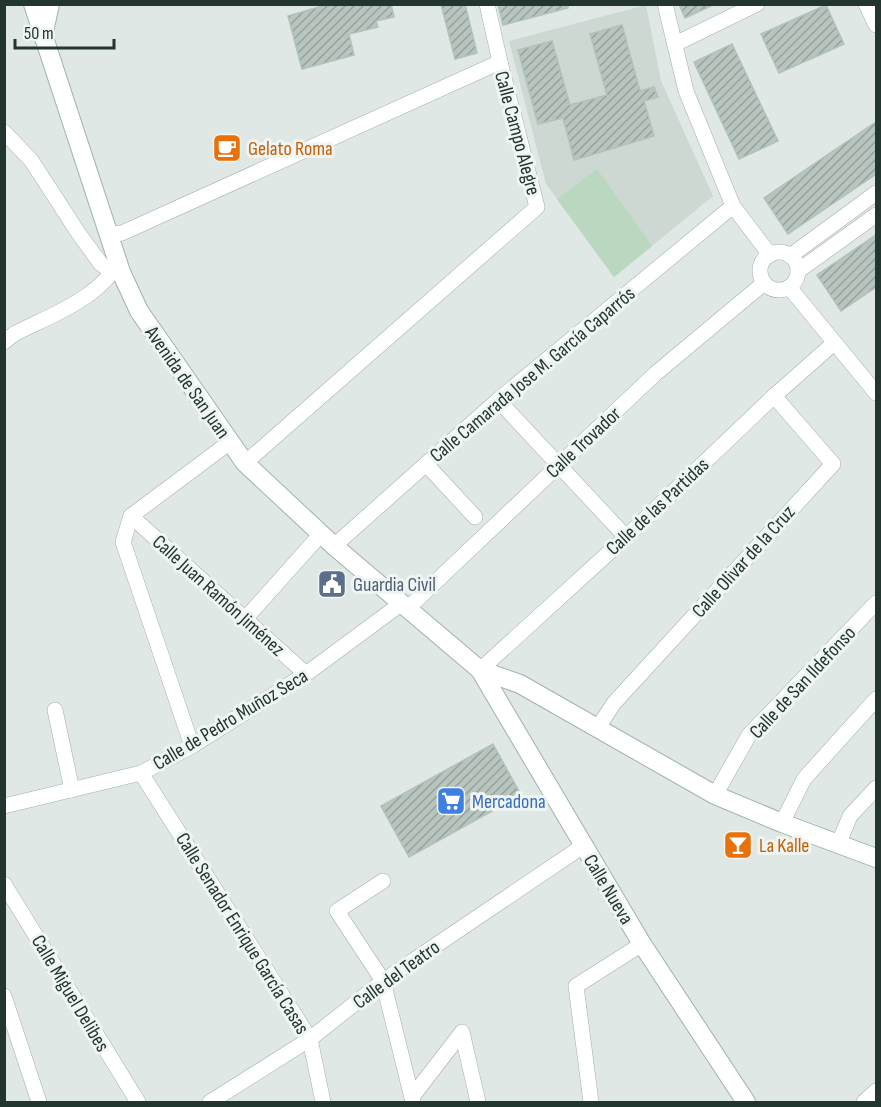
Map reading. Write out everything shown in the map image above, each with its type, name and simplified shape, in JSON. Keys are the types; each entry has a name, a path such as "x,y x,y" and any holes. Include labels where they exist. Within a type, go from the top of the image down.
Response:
{"main road":[{"name":"Avenida de San Juan","path":"33,4 107,229 116,272 139,311 245,463 328,540 480,670"},
{"path":"43,37 50,4"},
{"path":"480,670 520,684 715,795 876,858"},
{"name":"Calle Nueva","path":"480,670 642,944 746,1102"},
{"path":"498,700 505,692 509,680"}],"street":[{"path":"487,4 500,62"},
{"path":"665,4 686,91 733,206 770,255"},
{"path":"675,44 757,4"},
{"path":"866,4 876,26"},
{"name":"Calle Campo Alegre","path":"79,234 93,237 107,229 122,233 500,62 537,207 245,463"},
{"path":"4,132 31,160 101,264 116,272 86,297 14,333 4,342"},
{"path":"790,256 876,193"},
{"name":"Calle Camarada Jose M. García Caparrós","path":"246,618 328,540 426,464 498,400 733,206"},
{"path":"798,271 876,215"},
{"path":"780,252 790,256 798,265 794,283 779,290 764,283 760,270 765,259 780,252"},
{"name":"Calle Trovador","path":"405,605 655,375 764,283"},
{"path":"789,287 876,393"},
{"name":"Calle de las Partidas","path":"480,670 834,343"},
{"name":"Calle Olivar de la Cruz","path":"597,729 614,704 833,464 774,396"},
{"path":"498,400 626,537"},
{"path":"192,746 123,542 131,516 230,442"},
{"path":"426,464 475,517"},
{"name":"Calle Juan Ramón Jiménez","path":"131,516 306,674"},
{"name":"Calle de San Ildefonso","path":"715,795 749,735 876,603"},
{"name":"Calle de Pedro Muñoz Seca","path":"4,806 141,773 192,746 306,674 405,605"},
{"path":"782,823 804,779 876,699"},
{"path":"55,710 72,790"},
{"name":"Calle Senador Enrique García Casas","path":"141,773 310,1039 323,1102"},
{"path":"838,845 850,816 876,788"},
{"name":"Calle del Teatro","path":"210,1102 310,1039 383,981 583,846"},
{"path":"383,881 337,910 383,981 413,1100"},
{"name":"Calle Miguel Delibes","path":"4,884 138,1102"},
{"path":"591,1102 576,986 642,944"},
{"path":"4,996 39,1102"},
{"path":"413,1100 462,1032 478,1102"},
{"path":"864,1102 876,1091"}],"shaded area":[{"path":"646,5 661,81 713,196 614,277 546,184 509,41"}],"green space":[{"path":"597,169 652,246 614,277 557,199"}],"building":[{"path":"329,4 391,4 394,17 376,21 378,27 349,34 354,55 302,69 288,16"},
{"path":"441,4 465,4 477,53 455,59"},
{"path":"498,4 568,4 568,8 503,25"},
{"path":"679,4 715,4 685,18"},
{"path":"826,5 844,44 779,73 761,34"},
{"path":"622,25 640,91 654,87 658,97 644,101 654,136 574,160 563,118 538,124 518,50 552,41 570,105 607,95 590,34"},
{"path":"732,44 778,141 739,159 694,62"},
{"path":"876,122 876,174 788,234 764,198"},
{"path":"876,235 876,287 841,311 817,275"},
{"name":"Mercadona","path":"493,744 521,795 409,857 381,806"}],"place":[{"name":"Gelato Roma","path":"227,148"},
{"name":"Guardia Civil","path":"332,584"},
{"name":"Mercadona","path":"451,801"},
{"name":"La Kalle","path":"738,845"}]}
